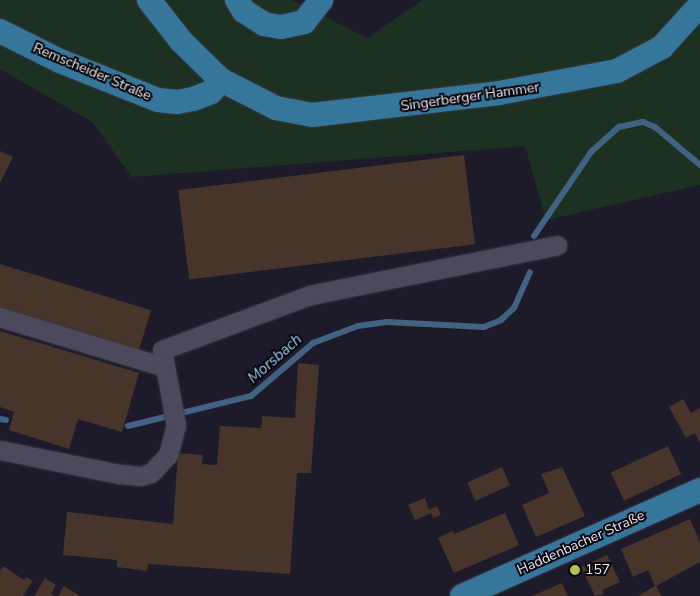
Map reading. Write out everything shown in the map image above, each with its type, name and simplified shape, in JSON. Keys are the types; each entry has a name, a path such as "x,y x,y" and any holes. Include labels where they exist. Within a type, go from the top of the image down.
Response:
{"main road":[{"path":"149,0 181,41 221,80"},
{"path":"237,0 244,11 264,24 281,27 304,22 321,0"},
{"name":"Singerberger Hammer","path":"221,80 276,108 312,115 418,105 571,82 617,72 644,59 673,37 700,5"},
{"name":"Remscheider Straße","path":"0,30 60,61 158,100 177,102 193,99 211,92 221,80"},
{"name":"Haddenbacher Straße","path":"462,596 700,490"}],"lane":[{"path":"0,450 141,476 151,473 168,455 176,425 162,350 310,296 557,245"},
{"path":"0,317 165,367"}],"green space":[{"path":"0,0 292,0 367,38 423,0 700,0 700,185 546,220 525,146 132,177 92,122 0,69"}],"building":[{"path":"0,151 13,157 0,183"},
{"path":"464,155 475,244 189,279 178,190"},
{"path":"0,264 151,310 139,350 0,308"},
{"path":"0,331 139,373 122,432 78,419 69,449 9,430 14,412 0,407"},
{"path":"298,363 319,365 311,473 297,473 290,574 148,564 147,571 117,567 117,560 63,555 67,512 173,524 178,453 203,455 202,464 217,465 220,426 261,428 262,416 295,418"},
{"path":"683,399 691,413 700,408 700,443 695,433 686,438 669,407"},
{"path":"668,446 681,474 624,501 611,473"},
{"path":"502,467 510,485 475,501 467,482"},
{"path":"562,467 585,516 536,537 522,505 549,493 541,474"},
{"path":"425,498 429,510 437,506 441,515 433,518 431,513 415,520 408,505"},
{"path":"505,513 519,545 454,573 438,538 453,531 454,534"},
{"path":"690,519 700,542 700,562 656,586 662,596 638,596 655,586 648,570 633,577 621,549"},
{"path":"607,555 620,582 602,590 604,594 595,596 581,567"},
{"path":"3,566 24,580 26,577 33,581 23,596 0,596 0,571"},
{"path":"45,578 56,585 51,594 55,596 34,596"},
{"path":"562,583 568,596 532,596"},
{"path":"64,586 80,596 58,596"}],"waterway":[{"name":"Morsbach","path":"534,236 591,152 619,127 643,122 655,127 700,165"},
{"name":"Morsbach","path":"128,426 251,396 313,343 358,326 387,322 484,327 501,320 514,308 530,272"},
{"name":"Morsbach","path":"0,419 6,420"}],"place":[{"name":"157","path":"575,570"}]}
